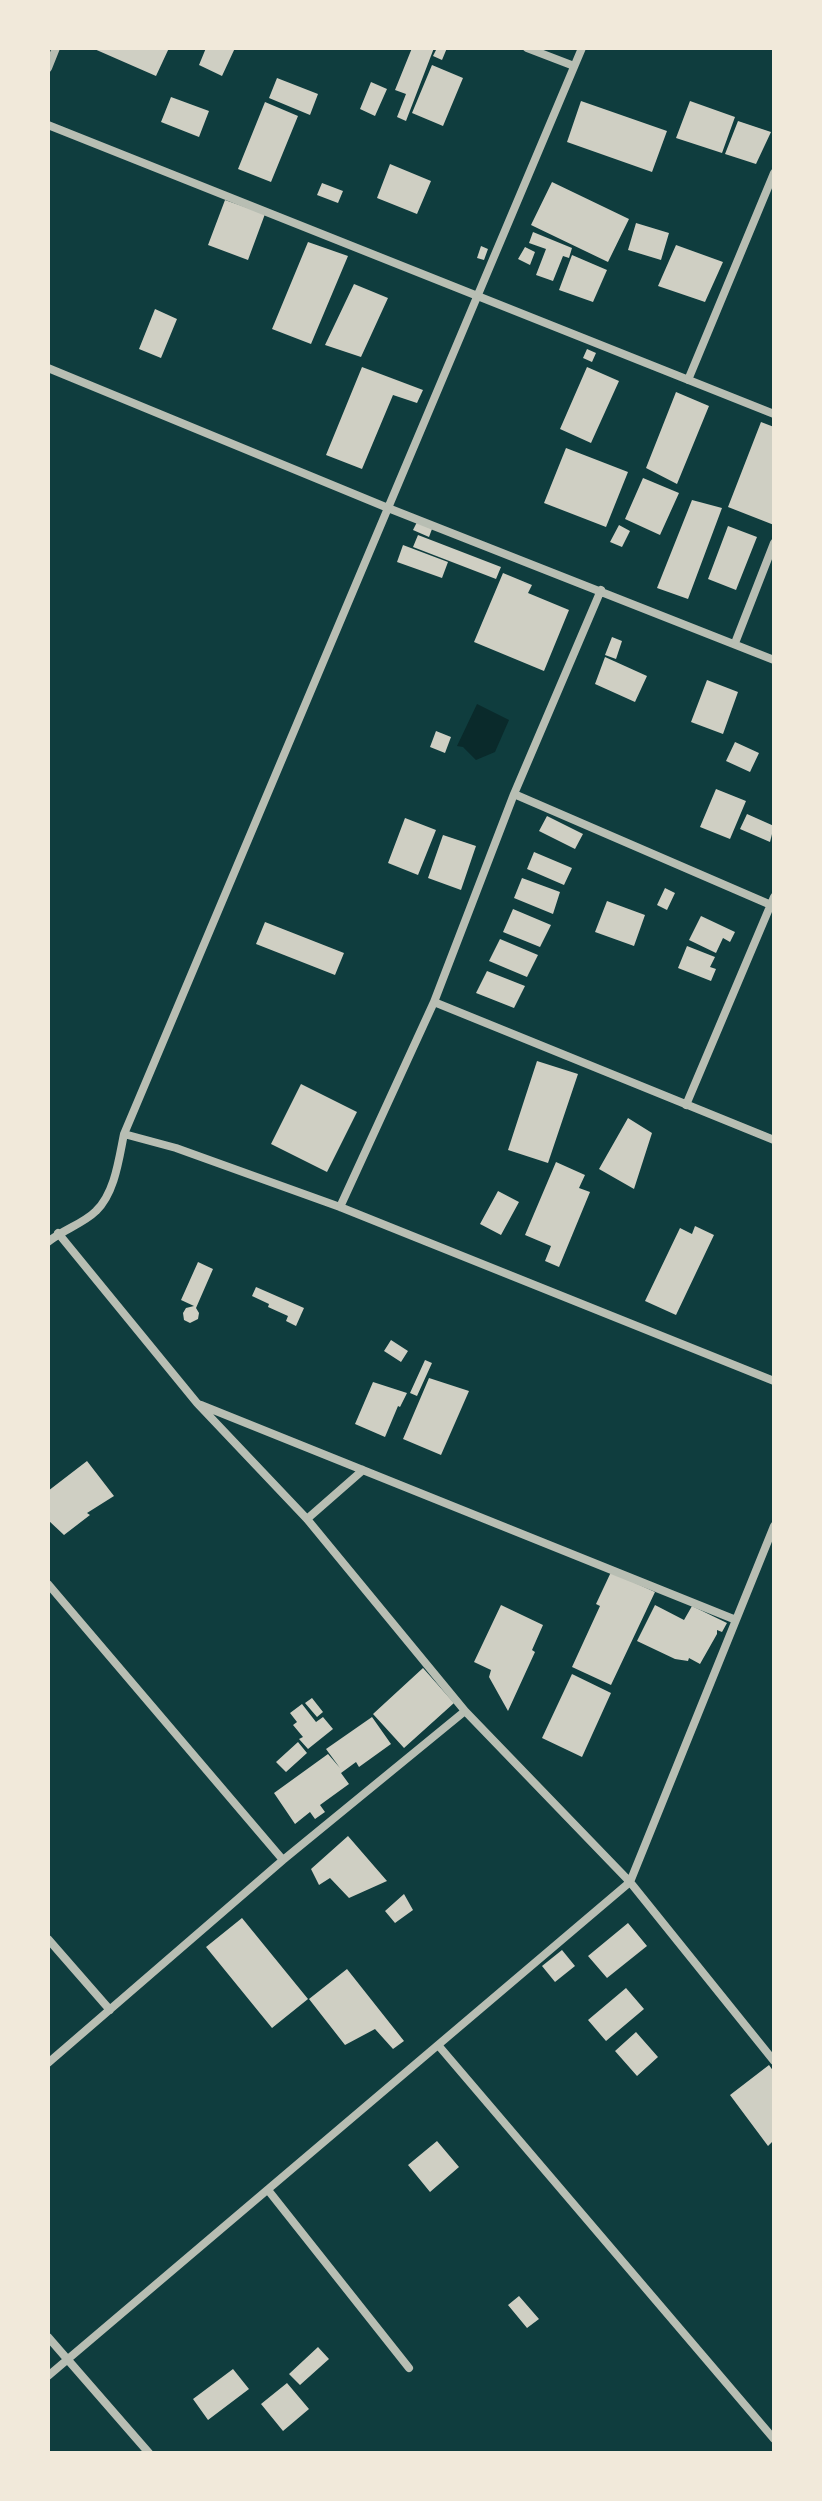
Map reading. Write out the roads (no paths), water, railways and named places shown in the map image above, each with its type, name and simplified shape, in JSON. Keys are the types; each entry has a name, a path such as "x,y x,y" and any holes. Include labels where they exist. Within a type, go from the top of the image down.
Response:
{"street":[{"path":"48,68 56,48"},
{"path":"527,48 574,66"},
{"path":"48,1242 96,1211 109,1191 124,1134 582,48"},
{"path":"48,125 774,414"},
{"path":"688,380 774,173"},
{"path":"48,368 388,508 774,660"},
{"path":"735,643 774,543"},
{"path":"340,1207 434,1002 514,794 601,590"},
{"path":"514,794 773,901 686,1105"},
{"path":"434,1002 774,1140"},
{"path":"124,1134 176,1148 340,1207 774,1381"},
{"path":"58,1233 197,1403 307,1519 465,1711 630,1882 774,2061"},
{"path":"197,1403 736,1620"},
{"path":"307,1519 363,1470"},
{"path":"48,2376 630,1882 774,1526"},
{"path":"48,1584 283,1860"},
{"path":"48,2063 283,1860 465,1711"},
{"path":"48,1939 110,2010"},
{"path":"438,2045 774,2439"},
{"path":"268,2190 409,2368"},
{"path":"48,2337 149,2453"}],"water":[{"path":"477,704 509,720 495,752 476,760 463,747 457,746"}]}
